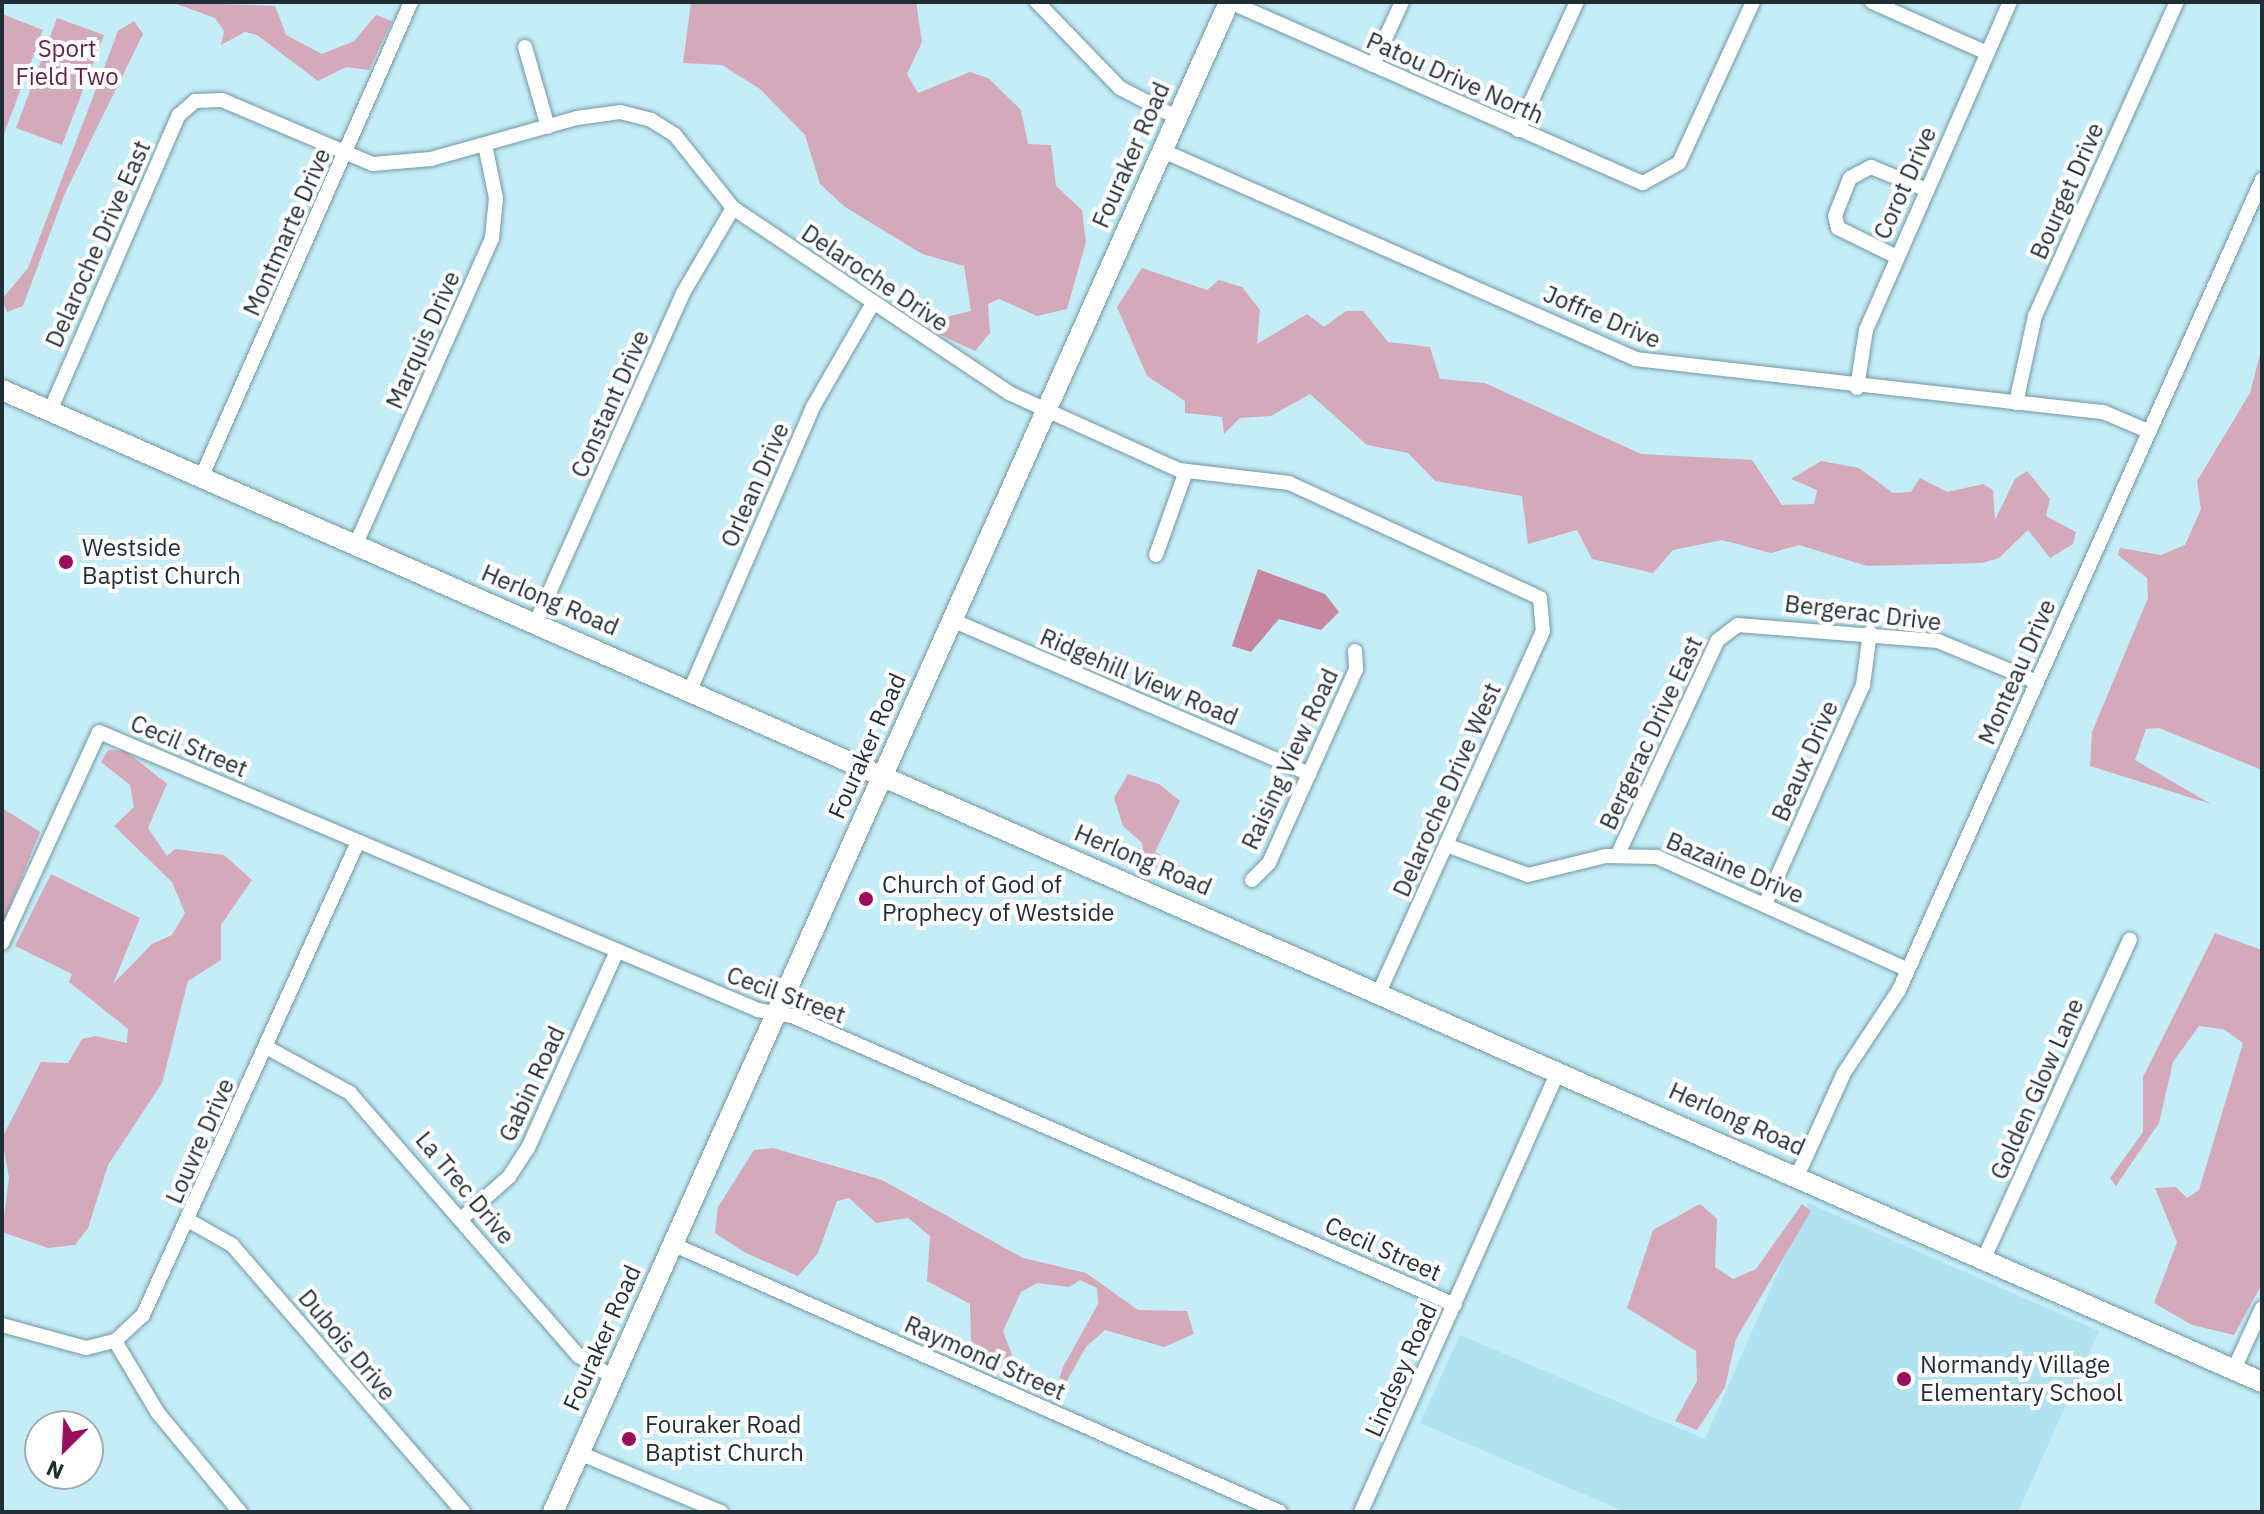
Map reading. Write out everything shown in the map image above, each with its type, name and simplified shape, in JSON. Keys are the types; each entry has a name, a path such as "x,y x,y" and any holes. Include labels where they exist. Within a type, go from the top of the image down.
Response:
{"street":[{"name":"Montmarte Drive","path":"201,478 411,2"},
{"path":"1037,2 1120,88 1176,117"},
{"name":"Fouraker Road","path":"553,1512 1229,2"},
{"name":"Patou Drive North","path":"1229,2 1627,180 1663,177 1679,163 1753,2"},
{"path":"1373,65 1402,2"},
{"path":"1518,130 1577,2"},
{"path":"1872,2 1987,53"},
{"name":"Corot Drive","path":"1857,388 1866,330 2010,2"},
{"name":"Bourget Drive","path":"2016,403 2035,316 2177,2"},
{"path":"525,47 548,127"},
{"name":"Delaroche Drive","path":"195,101 222,100 346,153 400,165 620,112 651,120 675,135 733,208 1009,393 1186,471 1289,483 1507,580 1543,604"},
{"name":"Delaroche Drive East","path":"50,411 179,115 195,101"},
{"name":"Marquis Drive","path":"355,546 492,238 496,198 485,145"},
{"name":"Joffre Drive","path":"1161,150 1636,359 1857,388 2103,412 2148,431"},
{"path":"1897,257 1838,228 1835,216 1850,178 1871,167 1927,190"},
{"name":"Monteau Drive","path":"1798,1174 1844,1073 1908,970 2262,180"},
{"name":"Constant Drive","path":"536,622 683,293 733,208"},
{"name":"Orlean Drive","path":"690,690 826,379 873,303"},
{"name":"Herlong Road","path":"2,390 1985,1256 2262,1382"},
{"path":"1156,555 1186,471"},
{"name":"Delaroche Drive West","path":"1380,991 1543,631 1543,604"},
{"name":"Ridgehill View Road","path":"952,620 1309,774"},
{"name":"Bergerac Drive","path":"1726,631 1749,622 1938,641 2037,682"},
{"name":"Bergerac Drive East","path":"1618,854 1726,631"},
{"name":"Beaux Drive","path":"1765,904 1863,685 1870,632"},
{"name":"Raising View Road","path":"1252,880 1269,863 1356,669 1355,651"},
{"name":"Cecil Street","path":"2,943 99,732 617,951 775,1013 1455,1305"},
{"name":"Louvre Drive","path":"115,1341 143,1315 358,842"},
{"name":"Bazaine Drive","path":"1446,845 1528,875 1618,854 1668,861 1908,970"},
{"name":"Golden Glow Lane","path":"1985,1256 2130,940"},
{"name":"Gabin Road","path":"461,1219 509,1177 528,1148 617,951"},
{"name":"La Trec Drive","path":"266,1047 350,1093 579,1356 613,1377"},
{"name":"Lindsey Road","path":"1361,1512 1559,1070"},
{"name":"Dubois Drive","path":"188,1220 232,1245 463,1512"},
{"name":"Raymond Street","path":"672,1244 1280,1512"},
{"path":"2234,1369 2262,1308"},
{"path":"2,1325 59,1346 115,1341 158,1413 240,1512"},
{"path":"579,1453 721,1512"}],"shaded area":[{"path":"1258,569 1325,594 1339,612 1321,630 1279,619 1251,652 1232,646"},
{"name":"Normandy Village Elementary School","path":"1808,1203 2099,1331 2018,1512 1625,1512 1420,1423 1460,1335 1705,1439"}],"green space":[{"path":"171,2 275,6 286,35 322,54 354,41 376,15 392,21 369,70 346,67 318,81 257,35 245,32 221,45 224,31 215,18"},
{"path":"691,2 916,2 922,42 907,74 918,93 970,72 988,78 1021,110 1028,144 1051,145 1056,186 1082,210 1086,242 1067,309 1037,316 999,299 988,304 990,333 975,351 932,331 934,320 971,311 964,266 922,254 845,207 820,184 805,135 760,89 722,65 683,63"},
{"path":"2,14 43,30 2,139"},
{"name":"Sport Field Two","path":"57,18 104,35 62,145 16,128"},
{"path":"134,21 143,34 65,193 23,306 7,312 2,299 28,268 118,31"},
{"path":"1142,268 1207,290 1219,280 1242,287 1260,310 1257,344 1307,314 1324,327 1346,311 1363,311 1388,342 1430,347 1440,379 1485,383 1641,454 1752,460 1782,505 1814,504 1817,490 1791,479 1821,461 1859,468 1893,493 1911,492 1920,478 1947,492 1983,484 1993,490 1995,520 2015,479 2027,471 2050,499 2046,516 2076,532 2073,544 2050,558 2028,530 1999,558 1982,563 1867,566 1799,545 1771,553 1722,540 1673,550 1653,573 1592,559 1577,530 1528,544 1522,496 1435,481 1408,453 1367,445 1310,394 1271,416 1240,418 1224,434 1222,417 1185,413 1185,401 1147,376 1117,307"},
{"path":"2262,347 2262,770 2159,728 2146,729 2135,760 2211,804 2090,766 2092,732 2148,598 2147,578 2118,555 2120,548 2161,555 2185,545 2201,509 2197,481 2250,393"},
{"path":"108,750 126,751 167,784 148,828 167,856 175,849 224,855 252,880 221,925 221,960 188,981 162,1083 108,1165 88,1228 75,1245 48,1248 2,1232 9,1178 2,1138 41,1062 68,1063 82,1039 95,1036 127,1043 128,1029 69,982 72,974 15,946 51,874 140,918 113,984 152,944 172,935 185,913 172,882 114,826 134,807 130,785 101,762"},
{"path":"1128,774 1159,784 1180,801 1155,852 1181,867 1180,877 1145,863 1142,843 1123,826 1114,798"},
{"path":"2,808 40,832 2,926"},
{"path":"2215,933 2262,950 2262,1284 2234,1335 2192,1325 2154,1303 2177,1242 2155,1188 2176,1187 2187,1198 2199,1190 2243,1043 2223,1029 2199,1026 2173,1062 2159,1123 2116,1186 2110,1178 2143,1132 2143,1077"},
{"path":"773,1148 882,1180 1023,1258 1086,1273 1138,1310 1187,1311 1194,1334 1164,1347 1105,1330 1086,1347 1064,1386 1058,1383 1063,1367 1098,1304 1097,1288 1080,1280 1069,1287 1037,1283 1021,1292 1003,1331 1012,1355 1002,1361 982,1355 971,1340 970,1304 927,1281 930,1236 908,1218 876,1223 849,1198 837,1201 818,1253 798,1276 744,1252 715,1233 718,1207 754,1150"},
{"path":"1700,1204 1717,1219 1715,1267 1733,1279 1756,1269 1802,1204 1811,1211 1736,1339 1725,1387 1697,1430 1675,1421 1697,1381 1696,1351 1627,1308 1653,1230"}],"place":[{"name":"Westside Baptist Church","path":"66,562"},
{"name":"Church of God of Prophecy of Westside","path":"866,899"},
{"name":"Normandy Village Elementary School","path":"1904,1379"},
{"name":"Fouraker Road Baptist Church","path":"629,1439"}]}
